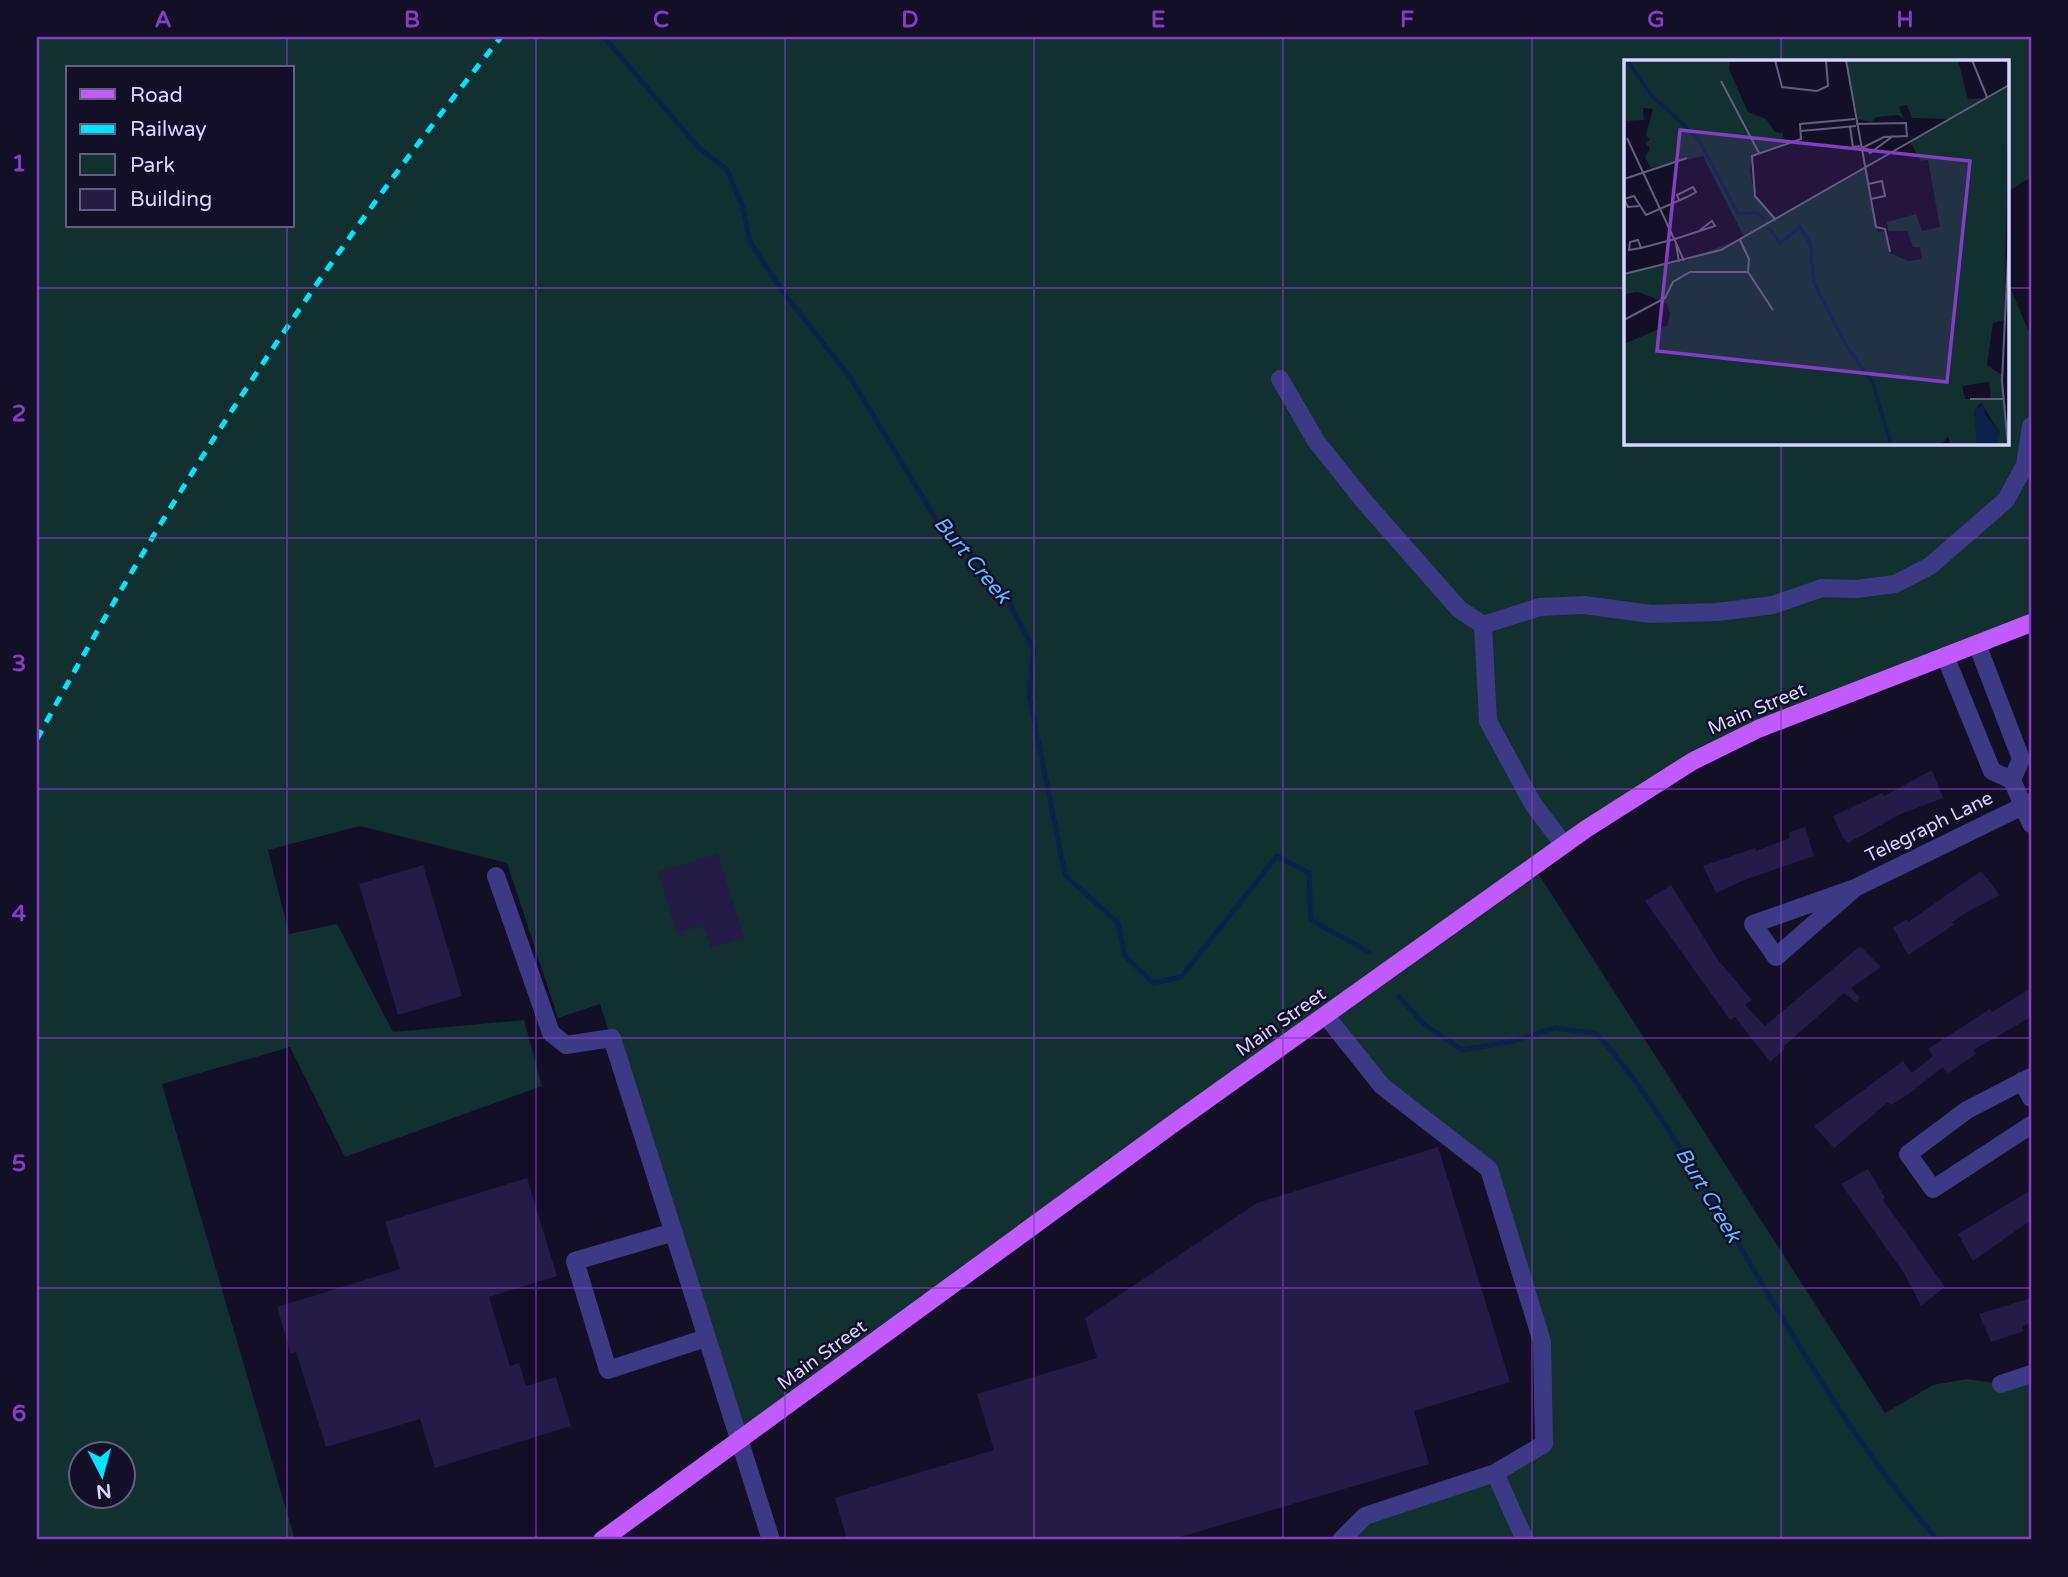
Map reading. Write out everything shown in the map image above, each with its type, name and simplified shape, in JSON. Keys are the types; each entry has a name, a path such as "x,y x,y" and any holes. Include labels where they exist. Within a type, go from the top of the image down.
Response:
{"main road":[{"name":"Main Street","path":"602,1540 1564,845 1693,761 1758,729 2031,623"}],"street":[{"path":"1280,379 1316,441 1363,500 1459,609 1483,625"},
{"path":"1483,625 1540,607 1584,605 1651,614 1717,612 1773,605 1822,588 1856,589 1895,584 1930,566 2006,500 2025,465 2031,426"},
{"path":"1483,625 1488,721 1527,795 1564,845"},
{"path":"1977,644 2021,759 2012,780"},
{"path":"1945,656 1993,771 2012,780 2027,804 2031,824"},
{"name":"Telegraph Lane","path":"1855,888 1776,957 1753,924 1855,888 2027,804"},
{"path":"496,876 551,1033 566,1045 612,1038 771,1540"},
{"path":"1326,1016 1382,1086 1489,1169 1542,1342 1544,1444 1495,1473 1365,1516 1341,1540"},
{"path":"2031,1098 2027,1079 1967,1110 1908,1154 1933,1189 2031,1125"},
{"path":"674,1232 575,1261 582,1285 608,1370 706,1338"},
{"path":"2001,1384 2031,1374"},
{"path":"1495,1473 1525,1540"}],"green space":[{"path":"37,37 2031,37 2031,177 2008,191 2008,60 1624,60 1624,444 2008,444 2008,282 2031,337 2031,623 1693,761 1534,867 1885,1413 1933,1385 1967,1379 2001,1384 2031,1374 2031,1540 1341,1540 1365,1516 1544,1444 1542,1342 1489,1169 1382,1086 1326,1016 739,1442 600,1004 558,1018 507,863 360,826 268,850 289,934 337,924 393,1032 524,1020 542,1086 345,1157 290,1047 162,1084 295,1540 37,1540"}],"building":[{"path":"1932,770 1943,798 1901,814 1848,843 1843,838 1833,816 1882,793 1884,796"},
{"path":"1805,827 1814,856 1747,879 1716,893 1703,866 1790,838 1788,833"},
{"path":"718,854 744,938 711,948 703,925 677,933 658,872"},
{"path":"423,865 462,996 398,1015 359,884"},
{"path":"1981,871 2000,895 1967,912 1952,922 1954,925 1908,955 1893,928 1907,919 1908,922"},
{"path":"1671,885 1718,960 1752,1000 1745,1005 1765,1026 1860,946 1881,967 1851,988 1860,998 1856,1002 1844,993 1783,1047 1785,1049 1770,1062 1735,1017 1730,1020 1645,901"},
{"path":"2031,988 2031,1017 1973,1050 1976,1054 1947,1074 1943,1067 1906,1096 1891,1105 1888,1102 1834,1148 1814,1126 1903,1061 1912,1073 1933,1056 1928,1049 1990,1009 1992,1012"},
{"path":"1438,1147 1510,1382 1414,1411 1429,1464 1170,1540 847,1540 835,1498 994,1450 977,1394 1097,1358 1085,1318 1257,1203"},
{"path":"1868,1169 1885,1198 1883,1200 1945,1287 1921,1306 1904,1273 1841,1184"},
{"path":"527,1178 557,1276 489,1297 510,1366 519,1363 526,1386 556,1377 571,1426 435,1468 420,1419 326,1447 296,1352 291,1354 277,1307 400,1269 385,1222"},
{"path":"2031,1190 2031,1220 1973,1261 1958,1234"},
{"path":"2031,1298 2031,1323 2022,1326 2024,1331 1991,1342 1979,1314"}],"waterway":[{"name":"Burt Creek","path":"604,37 698,147 727,170 742,205 750,242 783,292 850,377 937,521 982,565 1009,602 1034,650 1029,695 1065,875 1118,923 1125,956 1153,983 1181,977 1277,856 1309,873 1311,920 1369,952"},
{"name":"Burt Creek","path":"1399,997 1425,1025 1462,1050 1513,1041 1555,1028 1597,1034 1615,1054 1663,1120 1848,1423 1876,1463 1938,1540"}],"railway":[{"path":"37,739 141,556 253,378 373,205 501,37"}]}
